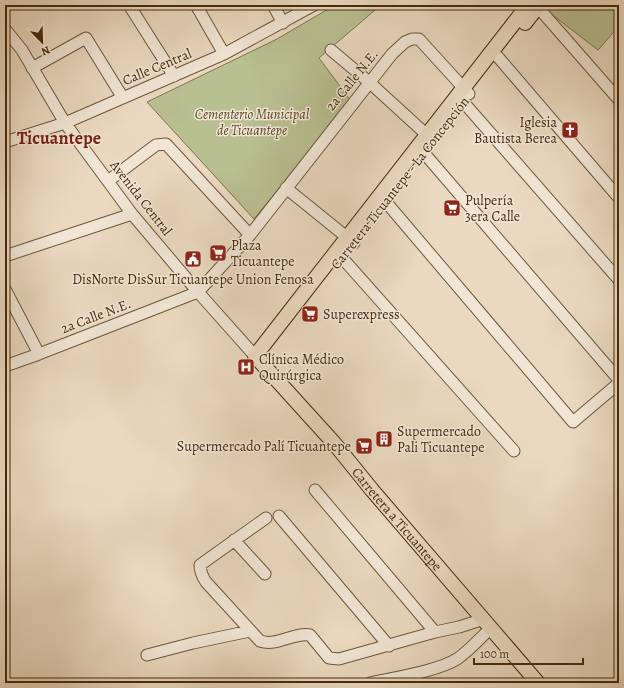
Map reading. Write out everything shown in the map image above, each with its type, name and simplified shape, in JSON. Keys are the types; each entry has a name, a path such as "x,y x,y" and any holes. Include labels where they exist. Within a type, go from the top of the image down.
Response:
{"main road":[{"name":"Carretera Ticuantepe - La Concepción","path":"463,95 498,57 535,6"},
{"name":"Carretera Ticuantepe - La Concepción","path":"257,359 423,145 535,6"},
{"name":"Carretera a Ticuantepe","path":"257,359 334,443 377,496 538,683"}],"street":[{"path":"129,5 174,76"},
{"path":"196,5 224,54"},
{"path":"273,5 283,23"},
{"name":"Calle Central","path":"5,142 65,123 224,54 314,5"},
{"path":"535,6 619,100"},
{"name":"Avenida Central","path":"5,29 22,50 65,123 132,214 257,359"},
{"path":"32,68 86,38 123,98"},
{"name":"2a Calle N.E.","path":"5,366 198,292 250,235 369,82 392,54 405,42 412,39 419,39 463,95"},
{"path":"331,50 369,82 619,382 574,422 383,198"},
{"path":"498,57 619,198"},
{"path":"463,95 619,280"},
{"path":"108,181 156,145 166,144 250,235"},
{"path":"286,188 350,240"},
{"path":"5,256 132,214"},
{"path":"339,255 514,451"},
{"path":"5,289 39,354"},
{"path":"315,490 435,632"},
{"path":"279,516 389,646"},
{"path":"266,518 200,565 201,575 206,582 260,641 265,643 285,640 299,635 310,635 329,658 339,659 435,632 487,623"},
{"path":"234,540 265,574"},
{"path":"370,683 442,666 457,659 487,623"},
{"path":"148,655 193,643 250,631"}],"green space":[{"name":"Cementerio Municipal de Ticuantepe","path":"335,5 381,5 319,58 351,101 254,219 147,102 277,39"},
{"path":"550,5 619,5 619,26 598,50 546,10"}],"place":[{"name":"Iglesia Bautista Berea","path":"570,130"},
{"name":"Pulpería 3era Calle","path":"452,208"},
{"name":"Plaza Ticuantepe","path":"218,253"},
{"name":"DisNorte DisSur Ticuantepe Union Fenosa","path":"193,259"},
{"name":"Superexpress","path":"310,314"},
{"name":"Clínica Médico Quirúrgica","path":"246,367"},
{"name":"Supermercado Pali Ticuantepe","path":"384,439"},
{"name":"Supermercado Palí Ticuantepe","path":"364,446"}],"district":[{"name":"Ticuantepe","path":"59,138"}]}
